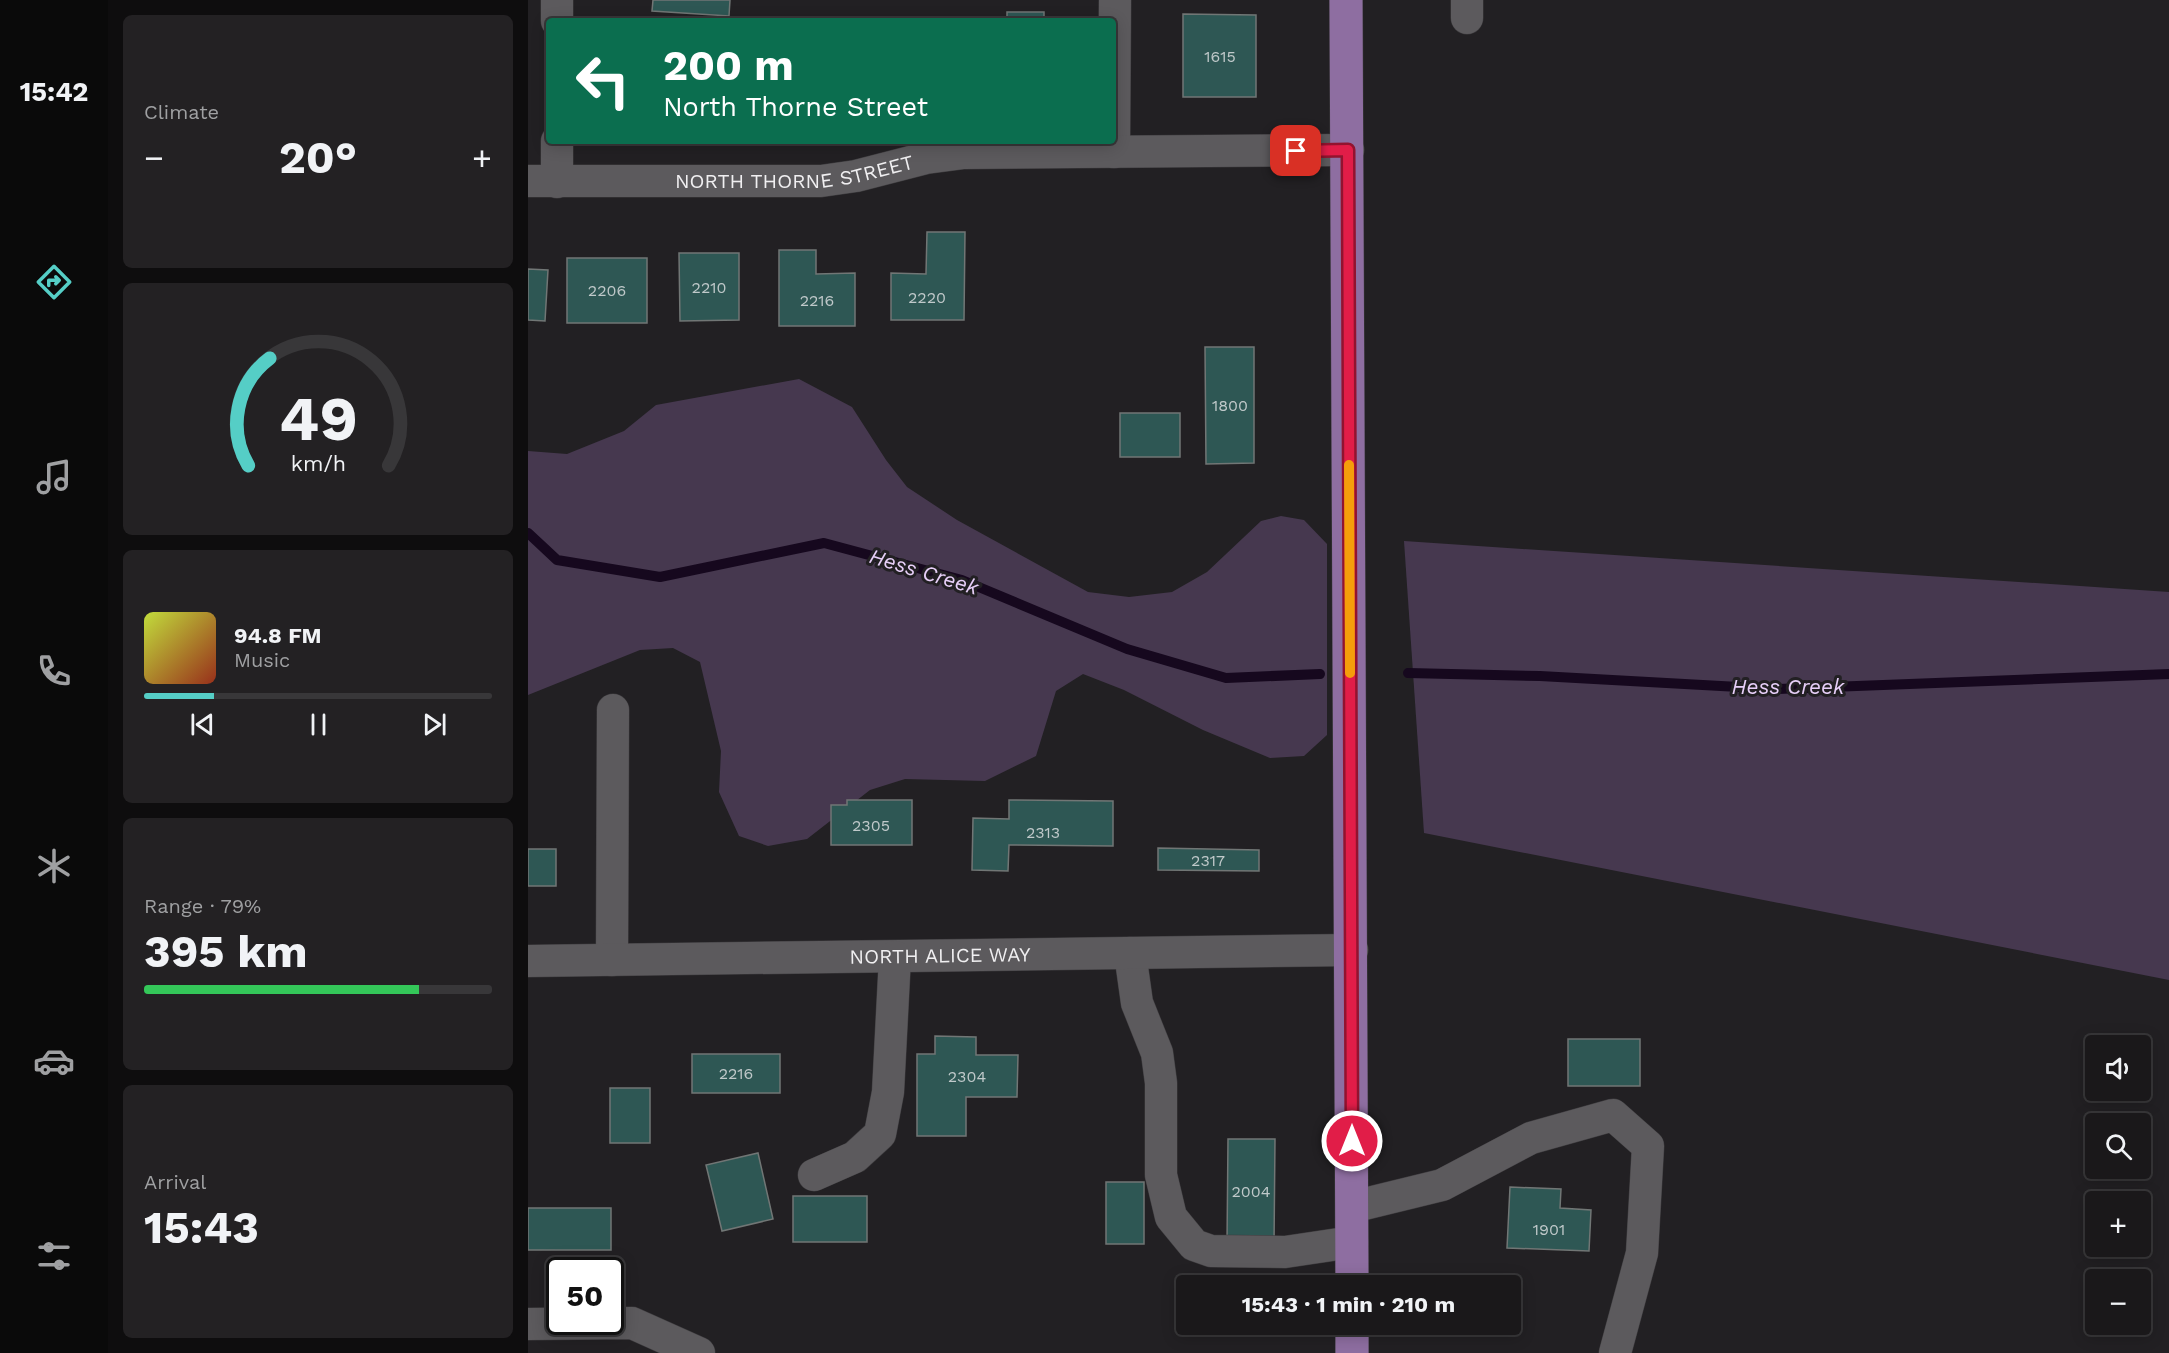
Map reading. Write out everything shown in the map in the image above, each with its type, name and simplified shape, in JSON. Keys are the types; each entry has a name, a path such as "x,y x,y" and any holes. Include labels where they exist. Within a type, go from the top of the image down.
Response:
{"main road":[{"path":"1346,0 1352,1275"},
{"path":"1352,1335 1352,1353"}],"street":[{"path":"557,0 557,18"},
{"path":"1115,0 1115,18"},
{"path":"543,182 556,144"},
{"path":"1114,144 1114,152"},
{"name":"NORTH THORNE STREET","path":"543,182 821,180 856,176 926,158 964,153 1348,150"},
{"path":"612,960 613,710"},
{"name":"NORTH ALICE WAY","path":"528,961 1352,950"},
{"path":"1130,954 1137,1003 1157,1053 1161,1083 1161,1176 1172,1217 1194,1245 1211,1251 1285,1252 1352,1242"},
{"path":"814,1175 855,1157 880,1134 888,1092 895,957"},
{"path":"1352,1207 1442,1185 1531,1138 1613,1115 1648,1146 1642,1253 1615,1353"},
{"path":"528,1324 632,1323 699,1353"}],"shaded area":[{"path":"799,379 852,407 886,460 907,487 957,520 1088,592 1129,597 1172,592 1207,572 1261,521 1281,516 1304,520 1327,544 1327,735 1304,756 1270,758 1203,730 1124,690 1083,674 1056,691 1036,756 985,781 905,779 870,790 807,839 768,846 739,836 719,792 721,751 700,662 673,648 640,650 528,695 528,451 567,454 624,431 656,405"},
{"path":"1404,541 2169,592 2169,980 1424,833"}],"building":[{"path":"653,0 730,0 729,16 652,11"},
{"path":"1007,12 1044,12 1044,18 1007,18"},
{"path":"1183,14 1256,15 1256,97 1183,97"},
{"path":"927,232 965,232 964,320 891,320 891,273 926,274"},
{"path":"779,250 816,250 816,274 855,273 855,326 779,326"},
{"path":"679,253 739,253 739,320 680,321"},
{"path":"567,258 647,258 647,323 567,323"},
{"path":"528,269 548,270 545,321 528,320"},
{"path":"1205,347 1254,347 1254,463 1206,464"},
{"path":"1120,413 1180,413 1180,457 1120,457"},
{"path":"847,800 912,800 912,845 831,845 831,805 847,805"},
{"path":"1009,800 1113,801 1113,846 1009,845 1008,871 972,870 973,818 1009,819"},
{"path":"1158,848 1259,850 1259,871 1158,870"},
{"path":"528,849 556,849 556,886 528,886"},
{"path":"935,1036 976,1037 976,1055 1018,1055 1017,1097 966,1097 966,1136 917,1136 917,1054 935,1054"},
{"path":"1568,1039 1640,1039 1640,1086 1568,1086"},
{"path":"692,1054 780,1054 780,1093 692,1093"},
{"path":"610,1088 650,1088 650,1143 610,1143"},
{"path":"1228,1139 1275,1139 1274,1245 1227,1244"},
{"path":"758,1153 773,1219 722,1231 706,1165"},
{"path":"1106,1182 1144,1182 1144,1244 1106,1244"},
{"path":"1510,1187 1561,1189 1560,1208 1591,1210 1589,1251 1507,1248"},
{"path":"793,1196 867,1196 867,1242 793,1242"},
{"path":"528,1208 611,1208 611,1250 528,1250"}],"waterway":[{"name":"Hess Creek","path":"528,533 557,560 660,577 824,543 962,580 1127,649 1226,678 1320,674"},
{"name":"Hess Creek","path":"1408,673 1540,676 1775,689 2169,674"}],"slow traffic":[{"path":"1349,465 1350,673"}],"route":[{"path":"1296,151 1348,150 1352,1141"}]}
